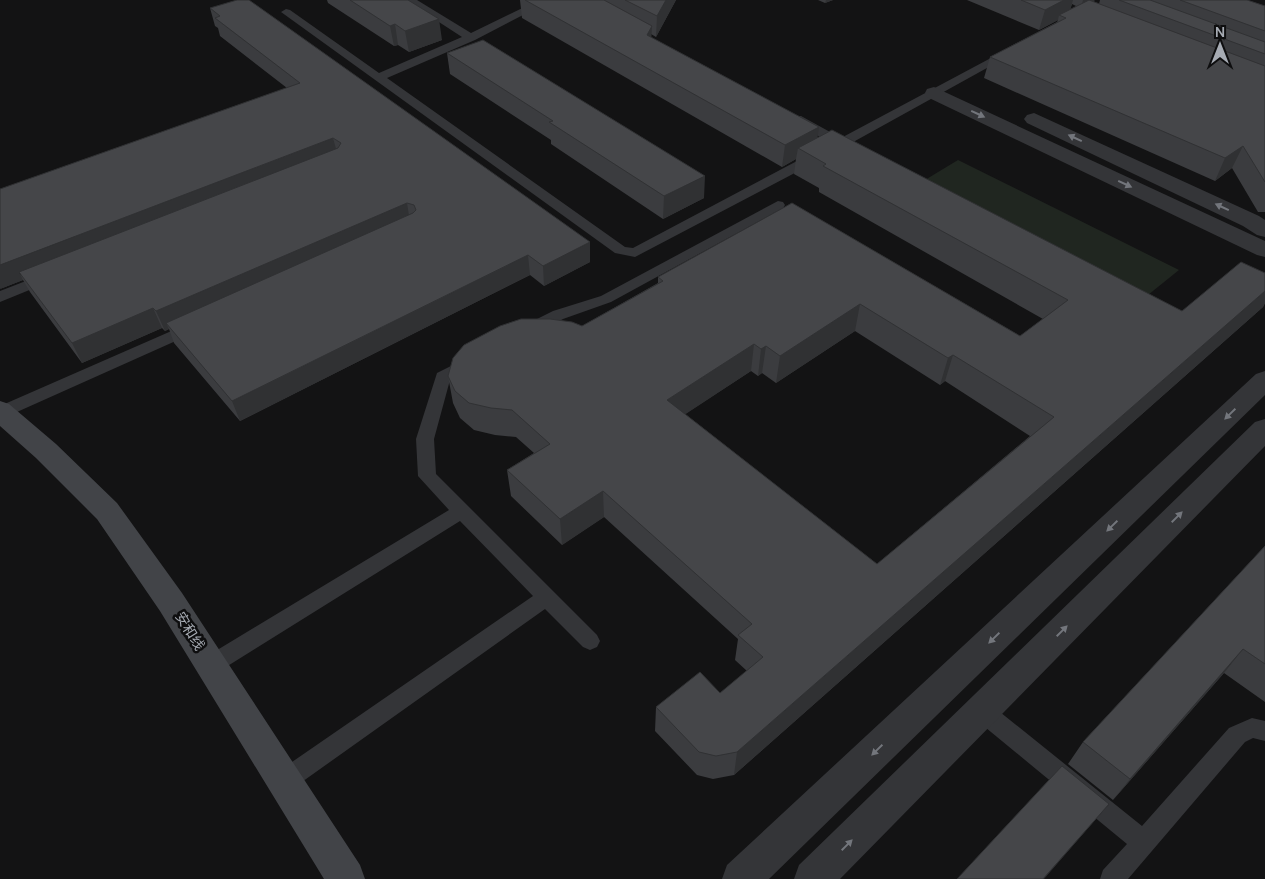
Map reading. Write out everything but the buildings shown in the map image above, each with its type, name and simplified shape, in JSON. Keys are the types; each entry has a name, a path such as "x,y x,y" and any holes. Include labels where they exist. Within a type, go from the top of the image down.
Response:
{"main road":[{"name":"安和线","path":"1,411 107,510 171,602 346,879"}],"street":[{"path":"954,82 1251,221 1265,230"},
{"path":"934,93 1265,250"},
{"path":"741,879 1265,380"},
{"path":"813,879 1265,429"}],"lane":[{"path":"410,0 470,38"},
{"path":"378,78 470,38 547,0"},
{"path":"286,12 620,250 635,253 1022,46"},
{"path":"790,115 841,142"},
{"path":"517,337 558,315 606,299 778,205"},
{"path":"0,297 64,271"},
{"path":"1,411 202,322"},
{"path":"484,355 443,378 425,439 427,476 590,641"},
{"path":"211,665 462,510"},
{"path":"284,781 547,597"},
{"path":"982,710 1143,842"},
{"path":"1112,879 1237,735 1252,728 1265,731"}],"shaded area":[{"path":"958,160 1179,270 1138,303 915,186"}]}
